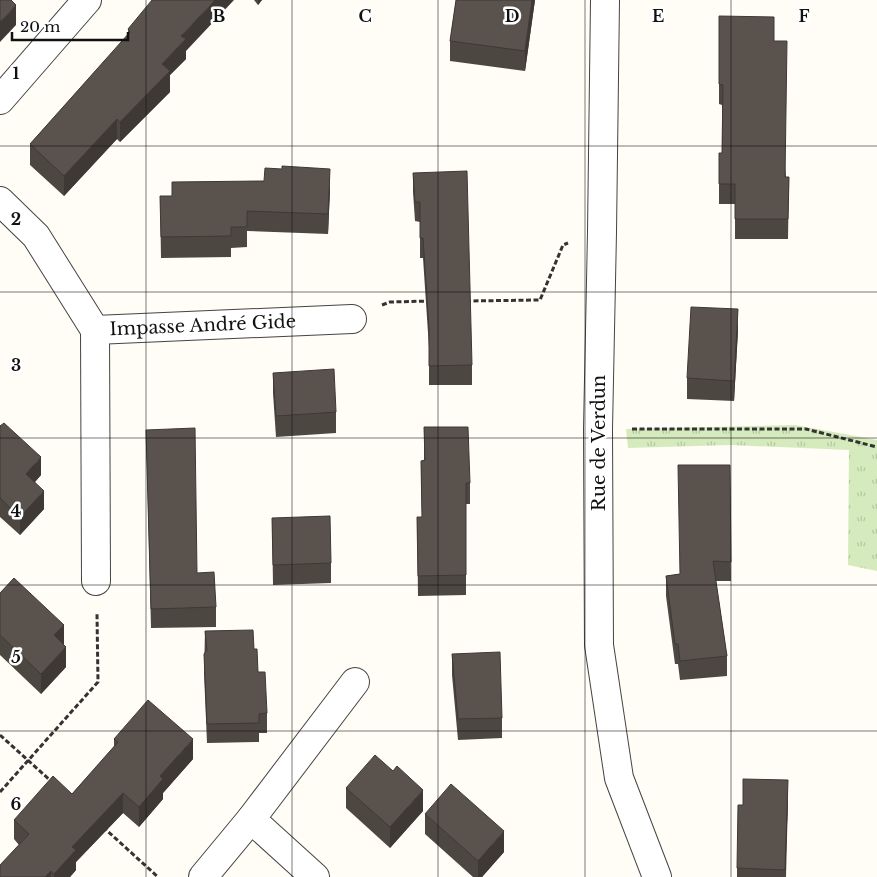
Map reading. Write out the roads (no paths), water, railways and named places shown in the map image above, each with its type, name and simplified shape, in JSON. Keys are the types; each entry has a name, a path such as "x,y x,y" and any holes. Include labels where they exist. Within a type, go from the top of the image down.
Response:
{"street":[{"path":"0,100 86,0"},
{"name":"Rue de Verdun","path":"604,0 598,429 598,645 619,778 658,877"},
{"name":"Impasse André Gide","path":"0,201 36,236 95,330 352,319"},
{"path":"95,330 96,581"},
{"path":"203,877 251,819 355,682"},
{"path":"251,819 315,877"}]}
